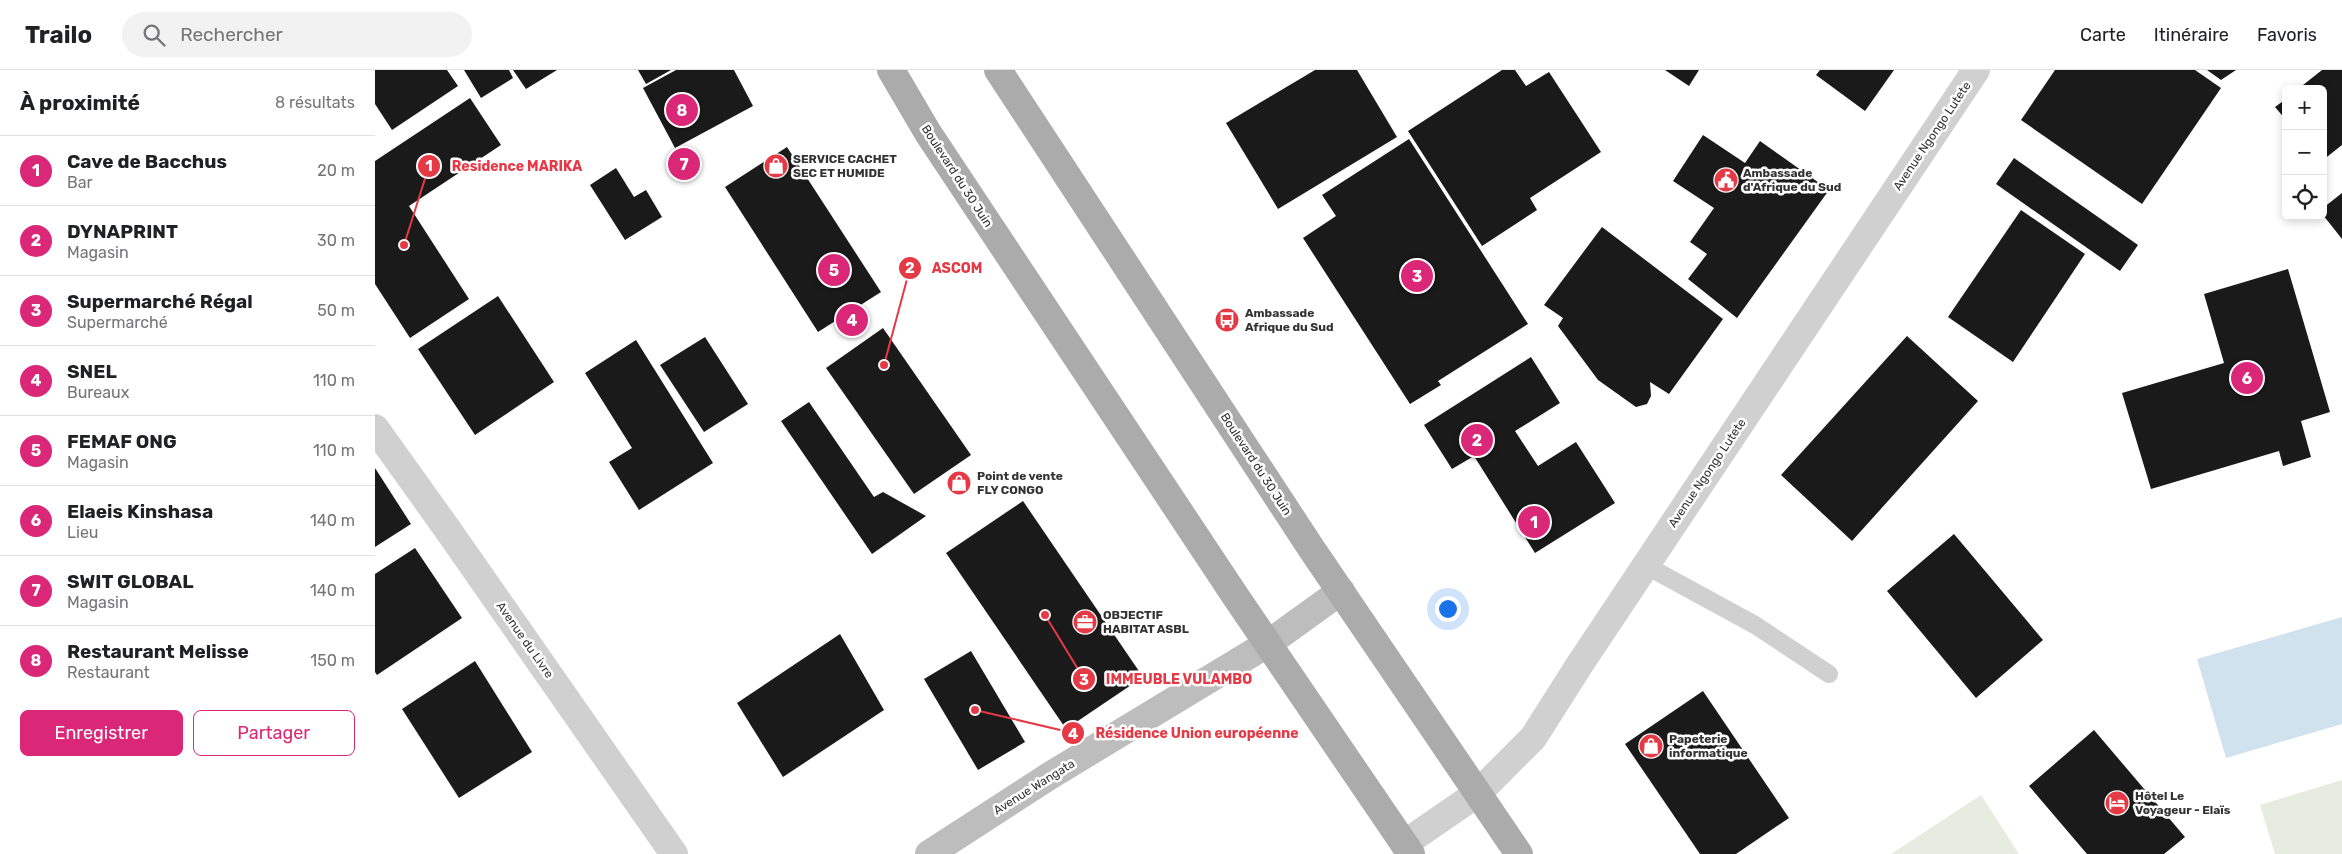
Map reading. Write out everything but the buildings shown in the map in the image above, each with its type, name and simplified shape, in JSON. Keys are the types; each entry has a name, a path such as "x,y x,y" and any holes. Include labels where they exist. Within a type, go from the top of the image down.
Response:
{"main road":[{"name":"Boulevard du 30 Juin","path":"891,70 929,134 1227,583 1408,849"},
{"name":"Boulevard du 30 Juin","path":"998,70 1311,548 1519,854"}],"street":[{"name":"Avenue Ngongo Lutete","path":"1408,849 1478,792 1533,738 1645,565 1976,70"},
{"name":"Avenue du Livre","path":"375,428 674,854"},
{"name":"Avenue Wangata","path":"929,854 1051,775 1269,643 1341,590"}],"lane":[{"path":"1645,565 1755,625 1829,674"}],"shaded area":[{"path":"2342,780 2342,854 2275,854 2260,805"},
{"path":"1981,795 2019,854 1891,854"}],"water":[{"path":"2342,617 2342,724 2226,758 2197,659"}],"place":[{"name":"Restaurant Melisse","path":"682,110"},
{"name":"SWIT GLOBAL","path":"684,164"},
{"name":"SERVICE CACHET SEC ET HUMIDE","path":"776,166"},
{"name":"Ambassade d'Afrique du Sud","path":"1726,180"},
{"name":"Residence MARIKA","path":"404,245"},
{"name":"FEMAF ONG","path":"834,270"},
{"name":"Supermarché Régal","path":"1417,276"},
{"name":"SNEL","path":"852,320"},
{"name":"Ambassade Afrique du Sud","path":"1227,320"},
{"name":"ASCOM","path":"884,365"},
{"name":"Elaeis Kinshasa","path":"2247,378"},
{"name":"DYNAPRINT","path":"1477,440"},
{"name":"Point de vente FLY CONGO","path":"959,483"},
{"name":"Cave de Bacchus","path":"1534,522"},
{"name":"IMMEUBLE VULAMBO","path":"1045,615"},
{"name":"OBJECTIF HABITAT ASBL","path":"1085,622"},
{"name":"Résidence Union européenne","path":"975,710"},
{"name":"Papeterie informatique","path":"1651,746"},
{"name":"Hôtel Le Voyageur - Elaïs","path":"2117,803"}]}
